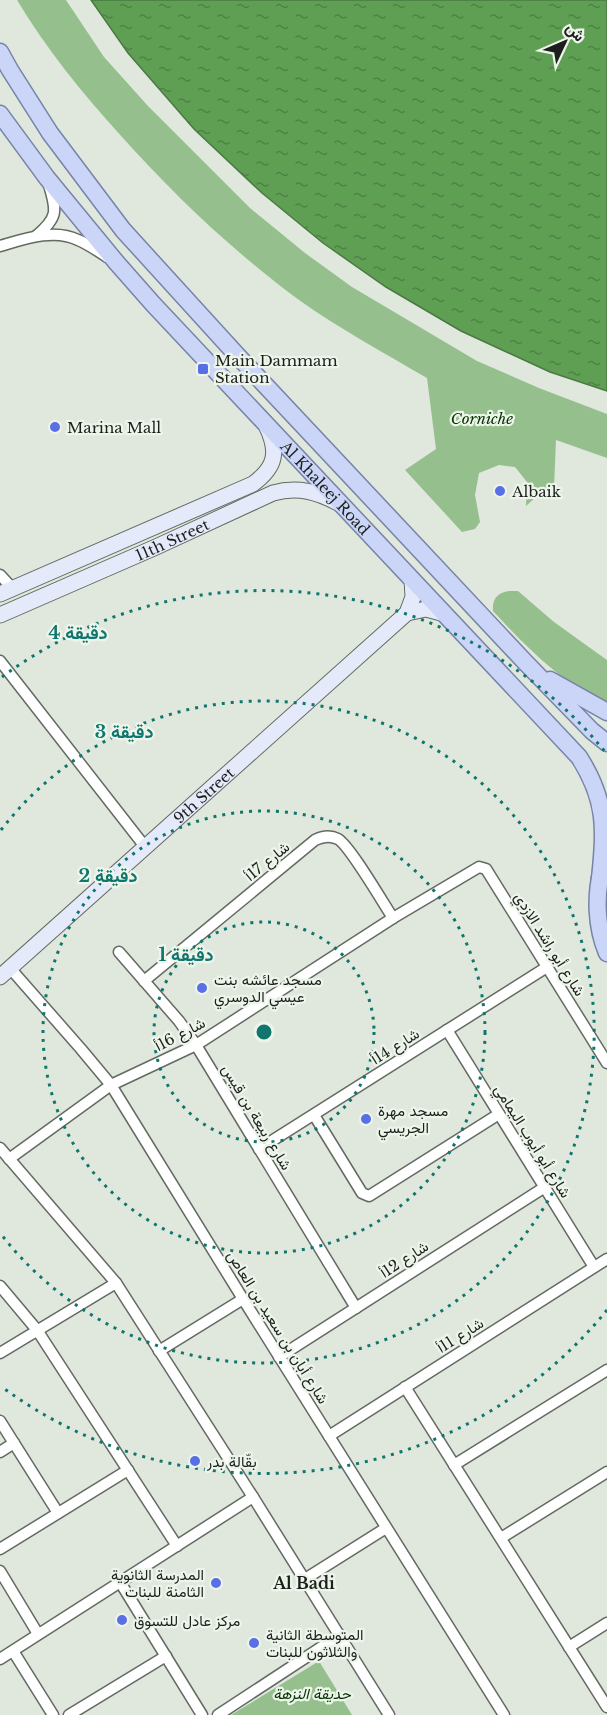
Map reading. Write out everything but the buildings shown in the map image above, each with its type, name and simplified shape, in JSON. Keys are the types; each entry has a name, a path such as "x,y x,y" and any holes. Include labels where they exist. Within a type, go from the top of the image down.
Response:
{"main road":[{"name":"Al Khaleej Road","path":"0,52 50,133 123,230 227,345 525,662 592,731 607,743"},
{"path":"0,76 49,148 123,230"},
{"path":"0,99 26,148"},
{"name":"Al Khaleej Road","path":"0,114 47,178 116,262 161,312 579,757 588,770 604,823 600,879"},
{"path":"525,662 573,694 607,712"},
{"path":"606,953 598,915 597,896 607,856"}],"street":[{"path":"36,236 48,226 54,215 54,203 47,178"},
{"path":"0,246 36,236 68,236 116,262"},
{"name":"11th Street","path":"6,591 253,484 264,476 274,459 271,436 263,420"},
{"name":"11th Street","path":"0,615 283,490 311,492 325,496 344,507"},
{"path":"149,530 156,548"},
{"path":"0,575 6,591"},
{"path":"407,613 414,597 412,579"},
{"path":"407,613 426,609 445,614"},
{"name":"9th Street","path":"5,973 407,613"},
{"path":"0,661 146,848"},
{"name":"شارع 17أ","path":"144,981 315,840 325,837 334,837 346,846 393,918"},
{"name":"شارع 16أ","path":"9,1159 111,1086 196,1045 393,918 479,867 484,867 488,871"},
{"name":"شارع أبو راشد الازدي","path":"488,871 607,1063"},
{"name":"شارع ربيعة بن قيس","path":"118,952 179,1021 196,1045 356,1308"},
{"name":"شارع 14أ","path":"259,1149 547,967"},
{"name":"شارع أبان بن سعيد بن العاص","path":"5,973 81,1049 111,1086 504,1715"},
{"name":"شارع أبو أيوب اليمامي","path":"447,1030 594,1267"},
{"path":"314,1115 362,1193 372,1196 499,1114"},
{"path":"0,1148 116,1283 389,1715"},
{"name":"شارع 12أ","path":"279,1357 544,1187"},
{"name":"شارع 11أ","path":"328,1436 607,1259"},
{"path":"0,1353 116,1283"},
{"path":"0,1286 37,1330 177,1545"},
{"path":"159,1351 243,1299"},
{"path":"454,1465 607,1370"},
{"path":"405,1387 607,1707"},
{"path":"0,1421 58,1513"},
{"path":"0,1452 14,1443"},
{"path":"0,1549 128,1470"},
{"path":"501,1538 607,1472"},
{"path":"0,1659 253,1497"},
{"path":"305,1579 386,1528"},
{"path":"0,1571 38,1634"},
{"path":"120,1582 202,1715"},
{"path":"569,1647 607,1623"},
{"path":"218,1715 340,1635"},
{"path":"13,1650 53,1715"},
{"path":"69,1715 166,1656"}],"green space":[{"name":"Corniche","path":"17,0 66,0 104,57 148,106 250,208 305,253 352,287 477,361 607,414 607,458 556,440 554,488 545,489 526,506 527,482 515,467 499,465 479,473 475,495 480,522 475,529 462,532 405,470 436,449 427,378 346,331 299,300 206,223 142,159 93,104 53,54"},
{"path":"509,591 518,591 554,622 607,660 607,705 560,676 493,611 496,597"},
{"name":"حديقة النزهة","path":"319,1661 352,1715 231,1715"}],"water":[{"path":"91,0 607,0 607,391 550,372 461,331 386,287 323,243 262,193 194,129 128,53"}],"place":[{"name":"Main Dammam Station","path":"203,369"},
{"name":"Marina Mall","path":"55,427"},
{"name":"Albaik","path":"500,491"},
{"name":"مسجد عائشه بنت عيسي الدوسري","path":"202,988"},
{"name":"مسجد مهرة الجريسي","path":"366,1119"},
{"name":"بقّالة بدر","path":"195,1461"},
{"name":"المدرسة الثانوية الثامنة للبنات","path":"216,1583"},
{"name":"مركز عادل للتسوق","path":"122,1620"},
{"name":"المتوسطة الثانية والثلاثون للبنات","path":"254,1643"}],"district":[{"name":"Al Badi","path":"304,1583"}]}
